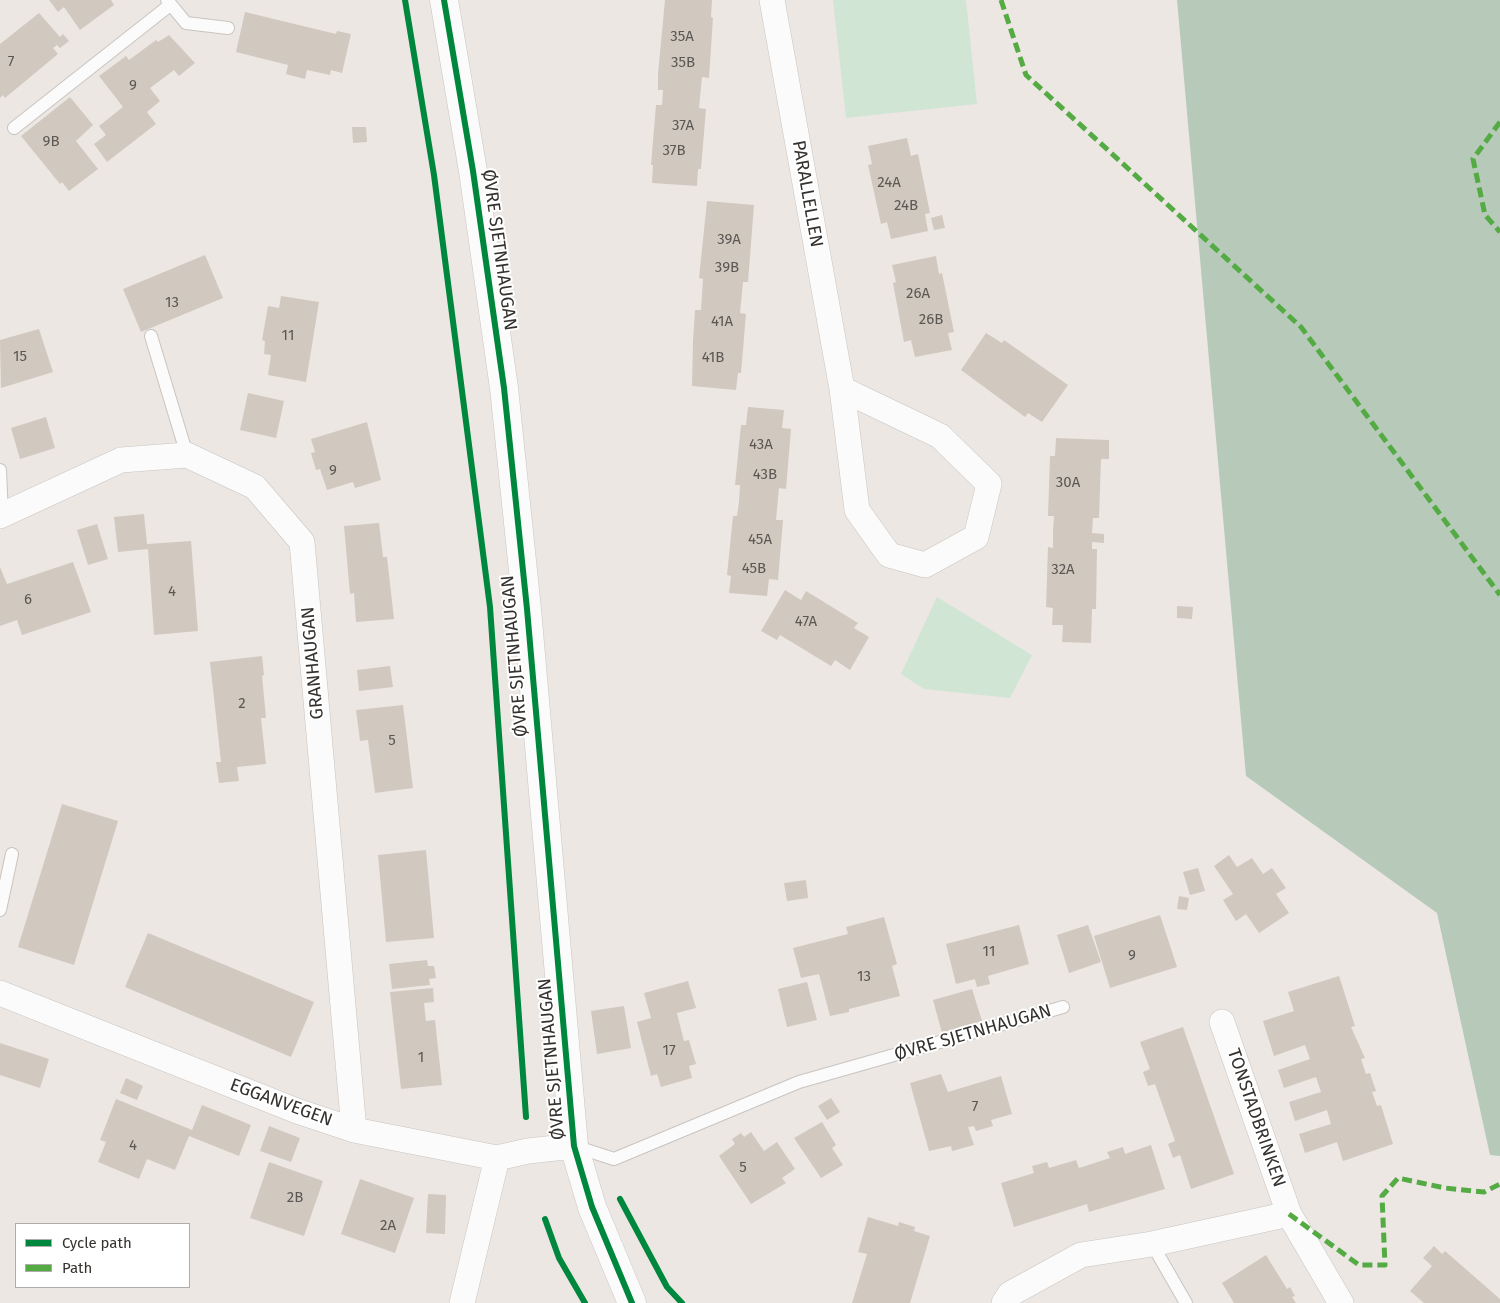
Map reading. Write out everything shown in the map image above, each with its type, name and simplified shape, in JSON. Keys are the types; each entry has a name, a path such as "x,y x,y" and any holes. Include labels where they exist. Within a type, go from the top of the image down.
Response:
{"street":[{"name":"ØVRE SJETNHAUGAN","path":"444,0 473,171 504,388 527,609 574,1146 592,1207 632,1303"},
{"name":"PARALLELLEN","path":"772,0 842,389 857,510 888,555 925,565 976,537 989,484 940,436 842,389"},
{"name":"GRANHAUGAN","path":"1,515 122,460 187,455 255,487 302,542 354,1130"},
{"name":"EGGANVEGEN","path":"0,993 297,1111 354,1130 497,1158 528,1151 574,1146"},
{"name":"TONSTADBRINKEN","path":"1222,1022 1289,1214 1341,1303"},
{"path":"462,1303 497,1158"},
{"path":"1004,1303 1010,1294 1081,1255 1152,1244 1289,1214"}],"lane":[{"path":"14,128 169,2 186,22 228,28"},
{"path":"150,336 187,455"},
{"path":"0,470 1,515"},
{"path":"0,910 12,854"},
{"name":"ØVRE SJETNHAUGAN","path":"574,1146 614,1159 799,1082 1063,1007"},
{"path":"1152,1244 1186,1303"}],"green space":[{"path":"833,0 966,0 977,104 846,118"},
{"path":"1177,0 1500,0 1500,1156 1490,1155 1437,913 1246,776"},
{"path":"937,597 1032,655 1010,698 924,689 901,674"}],"building":[{"path":"49,0 111,0 114,5 80,30 64,7 58,12"},
{"path":"665,0 712,0 711,17 713,18 709,78 702,77 699,108 706,109 701,169 698,169 697,186 652,183 653,165 651,165 656,105 662,105 663,90 658,90 658,74"},
{"path":"245,12 336,34 337,31 351,34 342,73 331,70 330,75 307,70 305,79 286,74 288,65 236,52"},
{"path":"39,13 60,37 63,34 69,41 60,48 57,45 53,48 58,54 5,98 3,95 0,98 0,44"},
{"path":"169,35 195,63 179,76 174,70 150,88 160,101 147,112 156,124 107,162 94,144 106,135 99,126 123,107 99,76 126,56 129,60 156,40 158,42"},
{"path":"70,97 93,125 76,141 98,169 69,191 62,182 60,184 21,136"},
{"path":"352,127 366,127 367,142 353,143"},
{"path":"907,138 911,156 918,154 930,213 925,214 928,231 891,239 887,222 881,224 868,165 872,164 868,146"},
{"path":"707,201 754,205 748,282 743,282 740,313 746,314 741,373 738,373 736,390 692,386 695,310 701,310 703,279 699,278"},
{"path":"942,215 945,228 934,230 931,218"},
{"path":"205,255 223,298 141,332 123,289"},
{"path":"936,256 939,274 942,273 954,332 948,333 952,350 915,357 911,340 904,342 893,283 896,282 892,265"},
{"path":"281,296 319,302 306,382 268,375 271,355 264,354 265,341 262,340 268,306 279,308"},
{"path":"39,329 53,372 1,388 0,340"},
{"path":"986,333 1002,343 1004,340 1068,385 1042,422 1028,413 1025,417 961,370"},
{"path":"248,393 284,401 276,438 240,430"},
{"path":"748,407 784,410 782,428 791,429 786,489 779,488 776,520 783,520 778,580 769,579 767,596 729,593 731,576 727,575 733,516 737,516 739,502 740,485 735,485 741,425 746,425"},
{"path":"46,417 55,448 20,459 11,428"},
{"path":"367,422 381,480 355,488 353,482 327,490 320,469 316,470 311,453 315,452 311,439"},
{"path":"1056,438 1109,440 1109,459 1101,459 1099,518 1093,518 1092,533 1104,534 1104,543 1092,542 1092,549 1097,549 1096,609 1092,609 1091,643 1062,642 1063,625 1052,625 1053,608 1046,607 1048,547 1053,548 1054,516 1048,516 1050,456 1055,456"},
{"path":"144,514 147,544 191,541 198,631 154,635 148,549 118,552 114,517"},
{"path":"379,523 383,557 387,557 394,619 356,622 354,593 350,594 344,526"},
{"path":"97,524 108,559 88,565 77,530"},
{"path":"73,562 91,612 22,635 17,620 0,626 0,567 7,584"},
{"path":"785,590 801,600 806,591 858,623 854,628 869,637 850,670 835,660 831,666 780,635 777,640 761,631"},
{"path":"1177,606 1193,607 1192,619 1177,618"},
{"path":"262,656 266,718 261,718 266,764 237,767 239,781 219,783 216,762 221,762 210,662"},
{"path":"390,666 393,687 359,691 357,670"},
{"path":"403,705 413,788 375,793 368,740 360,741 356,710"},
{"path":"62,804 118,821 74,965 18,947"},
{"path":"426,850 434,938 386,942 378,855"},
{"path":"1229,855 1237,867 1252,858 1263,874 1272,868 1286,888 1276,894 1289,913 1259,933 1246,914 1236,921 1223,900 1233,894 1214,866"},
{"path":"1198,868 1205,891 1190,895 1183,872"},
{"path":"806,880 808,898 787,901 784,883"},
{"path":"1179,896 1189,898 1187,910 1177,909"},
{"path":"1160,915 1177,967 1110,988 1094,936"},
{"path":"884,917 897,964 892,966 900,996 849,1009 849,1012 830,1016 819,974 801,978 793,948 848,934 846,927"},
{"path":"1019,925 1029,964 988,976 990,984 977,987 975,979 956,984 946,944"},
{"path":"1088,925 1101,962 1069,973 1057,935"},
{"path":"148,933 314,1002 291,1057 125,987"},
{"path":"427,960 428,966 434,966 436,978 429,979 430,985 392,989 389,964"},
{"path":"1339,976 1355,1026 1351,1027 1365,1058 1361,1059 1366,1074 1370,1073 1376,1091 1372,1092 1377,1106 1381,1105 1393,1144 1343,1161 1337,1142 1305,1153 1299,1134 1331,1124 1327,1110 1295,1121 1289,1102 1321,1092 1316,1077 1284,1088 1278,1070 1310,1059 1305,1045 1274,1056 1263,1021 1294,1011 1288,992"},
{"path":"688,981 696,1008 677,1013 684,1041 689,1040 696,1064 689,1066 692,1078 661,1087 657,1074 651,1076 637,1022 651,1018 644,993"},
{"path":"807,982 817,1020 787,1027 778,989"},
{"path":"433,988 434,1002 424,1003 426,1021 435,1020 442,1085 401,1089 390,992"},
{"path":"972,989 982,1021 942,1033 933,1000"},
{"path":"624,1006 631,1048 597,1054 591,1011"},
{"path":"1183,1027 1234,1174 1191,1189 1180,1155 1173,1158 1168,1144 1175,1141 1155,1084 1148,1086 1143,1072 1150,1069 1140,1042"},
{"path":"0,1043 49,1059 40,1088 0,1075"},
{"path":"941,1074 948,1092 1001,1076 1012,1114 991,1120 993,1126 976,1131 974,1126 968,1127 974,1145 952,1151 951,1146 929,1151 910,1083"},
{"path":"126,1078 143,1086 137,1100 120,1093"},
{"path":"831,1098 840,1112 827,1120 818,1106"},
{"path":"116,1099 192,1130 202,1105 251,1125 239,1156 189,1136 175,1170 147,1159 139,1179 98,1162 106,1142 100,1140"},
{"path":"822,1122 836,1145 832,1148 843,1165 821,1178 794,1138"},
{"path":"269,1126 300,1138 291,1162 260,1151"},
{"path":"751,1132 764,1151 777,1142 795,1169 782,1178 786,1183 751,1204 719,1156 735,1144 732,1139 741,1133 744,1137"},
{"path":"1151,1145 1165,1189 1089,1212 1087,1204 1014,1227 1001,1183 1034,1173 1032,1166 1047,1162 1049,1168 1076,1160 1079,1168 1110,1158 1107,1152 1123,1147 1125,1154"},
{"path":"269,1162 323,1181 304,1236 250,1218"},
{"path":"360,1179 414,1198 395,1253 341,1234"},
{"path":"428,1194 446,1195 445,1234 426,1233"},
{"path":"868,1217 898,1226 899,1222 915,1227 914,1231 930,1236 910,1303 852,1303 867,1254 858,1252"},
{"path":"1434,1246 1442,1254 1445,1251 1500,1299 1500,1303 1424,1303 1410,1291 1432,1266 1423,1258"},
{"path":"1266,1255 1287,1289 1290,1287 1295,1296 1292,1297 1296,1303 1234,1303 1222,1283"}],"marked path":[{"path":"1001,0 1026,75 1301,327 1500,595"},
{"path":"1500,122 1473,159 1485,215 1500,232"},
{"path":"1289,1214 1359,1265 1385,1265 1382,1196 1398,1178 1445,1188 1484,1192 1500,1184"}],"cycle path":[{"path":"405,0 434,175 490,607 526,1117"},
{"path":"444,0 473,171 504,388 527,609 574,1146 592,1207 632,1303"},
{"path":"620,1199 667,1287 682,1303"},
{"path":"545,1219 559,1258 585,1303"}]}
